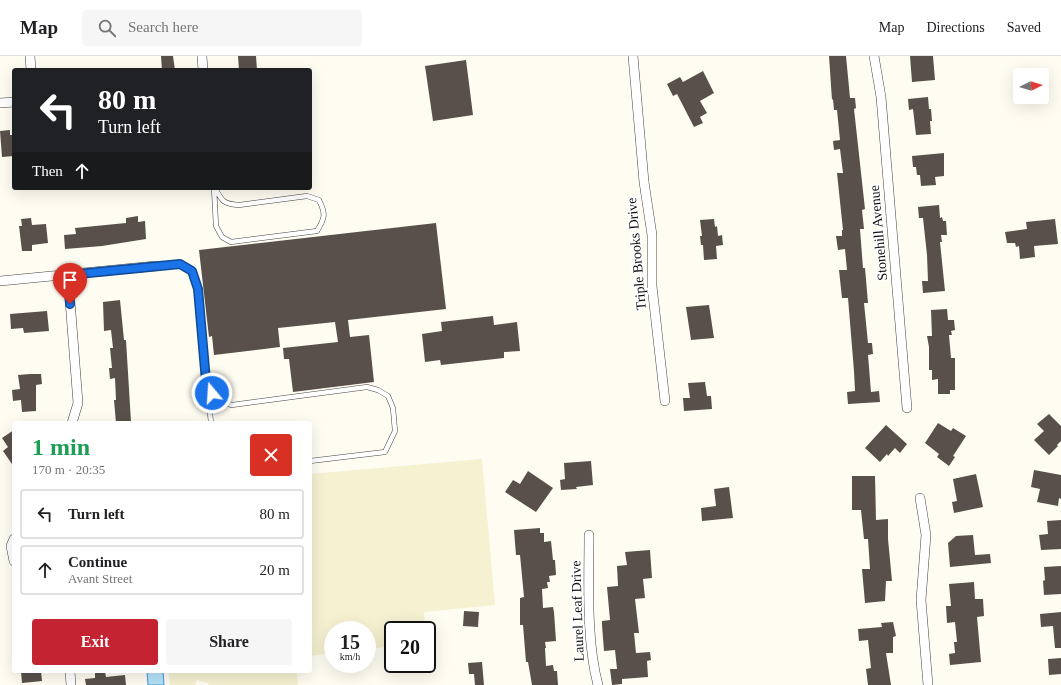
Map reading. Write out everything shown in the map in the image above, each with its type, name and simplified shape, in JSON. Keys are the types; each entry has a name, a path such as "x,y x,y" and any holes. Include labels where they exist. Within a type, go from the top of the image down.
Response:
{"street":[{"path":"30,56 31,68"},
{"path":"202,56 203,68"},
{"name":"Triple Brooks Drive","path":"633,56 644,182 652,235 652,286 665,401"},
{"name":"Stonehill Avenue","path":"874,56 881,97 907,408"},
{"path":"0,103 12,102"},
{"path":"0,281 155,266"},
{"path":"68,275 78,403 73,421"},
{"path":"920,498 926,535 921,600 928,685"},
{"name":"Laurel Leaf Drive","path":"589,535 589,589 593,666 598,685"},
{"path":"70,673 71,685"}],"lane":[{"path":"214,190 216,226 222,237 231,242 317,231 324,219 324,209 319,200 306,196 239,205 228,204 222,201 215,190"},
{"path":"155,266 180,264 192,271 198,289 211,421"},
{"path":"206,381 218,401 232,405 367,387 378,390 388,396 393,408 395,431 385,452 312,461"}],"shaded area":[{"path":"482,459 495,605 424,612 424,621 384,621 384,647 376,648 376,621 324,621 324,654 312,656 312,474"},
{"path":"169,673 297,673 298,685 208,685 209,683 197,680 195,685 170,685"}],"water":[{"path":"147,673 163,673 164,685 148,685"}],"building":[{"path":"161,56 173,56 175,68 162,68"},
{"path":"238,56 256,56 257,68 239,68"},
{"path":"829,56 846,56 850,98 855,98 856,108 854,109 865,209 862,210 864,229 860,229 863,268 865,268 868,303 864,303 868,343 872,343 873,354 868,355 871,392 879,391 880,402 848,404 847,392 855,391 854,371 848,298 842,298 839,270 847,270 845,249 838,250 836,236 842,236 843,230 837,173 843,173 840,149 834,150 833,141 840,140 837,110 834,110 833,99 832,100"},
{"path":"910,56 933,56 935,80 912,82"},
{"path":"466,60 473,115 433,121 425,66"},
{"path":"703,71 714,93 700,101 707,113 700,117 703,123 694,127 677,94 673,96 667,84 680,77 683,82"},
{"path":"928,97 932,121 930,121 931,134 916,135 913,109 909,110 908,99"},
{"path":"10,130 10,135 12,135 12,156 2,157 0,131"},
{"path":"944,153 944,176 935,177 936,185 921,186 920,175 917,175 916,167 913,167 912,156"},
{"path":"939,205 940,218 942,217 943,221 946,221 947,235 941,235 942,242 940,242 945,291 923,293 922,281 928,281 927,255 923,218 919,218 918,207"},
{"path":"138,216 138,222 145,221 146,239 102,246 65,249 64,235 76,234 75,228 126,223 126,218"},
{"path":"31,218 32,225 46,224 48,243 32,245 32,251 22,251 19,226 22,226 21,219"},
{"path":"714,219 715,227 717,226 718,236 722,235 723,245 716,246 717,259 704,260 703,245 701,245 700,236 702,236 700,220"},
{"path":"1055,219 1058,244 1034,246 1035,257 1020,259 1019,246 1016,247 1015,243 1007,243 1005,232 1027,229 1026,222"},
{"path":"436,223 446,309 348,320 350,337 369,335 374,382 293,392 289,359 284,359 283,348 338,342 335,322 278,328 280,347 214,355 212,336 209,337 199,250"},
{"path":"120,300 124,340 126,340 131,421 116,421 114,400 116,400 115,378 110,379 109,368 112,368 110,348 113,348 111,330 104,331 103,302"},
{"path":"709,305 714,338 691,340 686,307"},
{"path":"947,309 948,320 954,320 955,330 951,331 952,335 949,335 951,358 955,358 955,390 950,390 950,394 938,394 938,379 932,380 932,370 929,370 929,347 927,336 932,336 931,310"},
{"path":"47,311 49,331 24,333 23,328 11,329 10,314"},
{"path":"493,316 494,325 517,322 520,351 504,352 504,358 441,365 440,360 425,362 422,334 442,331 441,322"},
{"path":"41,374 42,384 36,385 36,411 22,412 21,400 13,401 12,390 20,389 18,375"},
{"path":"705,382 707,396 711,396 712,409 684,411 683,398 690,398 688,383"},
{"path":"1049,414 1061,426 1061,441 1049,455 1034,440 1044,431 1037,424"},
{"path":"938,423 951,431 953,428 966,436 953,456 955,457 949,466 937,457 939,454 925,443"},
{"path":"886,425 907,444 900,453 895,448 880,462 865,448"},
{"path":"12,431 12,464 3,451 8,447 2,438"},
{"path":"591,461 593,485 576,487 577,489 561,490 560,480 565,479 564,463"},
{"path":"1034,470 1061,475 1061,499 1059,498 1058,506 1037,502 1040,489 1031,487"},
{"path":"528,471 553,488 536,512 505,492 513,480 520,484"},
{"path":"976,474 983,507 954,513 952,502 957,501 953,479"},
{"path":"852,476 875,476 876,520 888,519 888,539 892,581 886,581 885,601 865,603 862,569 870,569 868,539 864,539 861,510 852,510"},
{"path":"729,487 733,518 702,521 701,508 716,506 714,489"},
{"path":"1061,520 1061,549 1041,550 1039,535 1048,534 1047,521"},
{"path":"540,528 540,533 544,533 544,542 551,541 553,560 555,560 556,575 549,576 550,582 547,582 548,588 542,589 543,608 553,607 556,641 545,642 546,666 553,665 554,671 557,671 558,685 532,685 528,662 526,662 523,625 520,625 520,598 524,597 520,555 516,555 514,530"},
{"path":"973,535 975,555 990,554 991,563 950,567 948,543 956,536"},
{"path":"650,550 652,578 643,579 645,598 635,599 639,633 634,633 636,653 650,652 651,660 647,661 648,677 622,679 622,684 612,685 610,669 617,669 615,650 604,651 602,625 602,621 610,620 607,587 618,586 617,566 627,565 625,552"},
{"path":"1061,566 1061,594 1044,595 1044,567"},
{"path":"974,582 975,599 983,599 984,616 977,617 981,662 950,665 949,654 955,653 954,642 957,642 955,622 947,623 946,606 951,606 949,584"},
{"path":"464,611 479,612 478,627 463,626"},
{"path":"1061,612 1061,648 1055,648 1053,626 1041,627 1040,614"},
{"path":"893,622 896,636 893,637 893,653 886,653 891,685 868,685 866,669 871,668 868,640 859,641 858,629 882,627 881,623"},
{"path":"1061,658 1061,674 1049,675 1048,659"},
{"path":"482,662 484,685 475,685 474,674 469,674 468,663"},
{"path":"21,673 41,673 42,681 22,683"},
{"path":"95,673 105,673 106,677 125,675 126,685 86,685 85,679 95,678"}],"route":[{"path":"70,304 68,275 180,264 192,271 198,289 206,381 212,393"}]}
